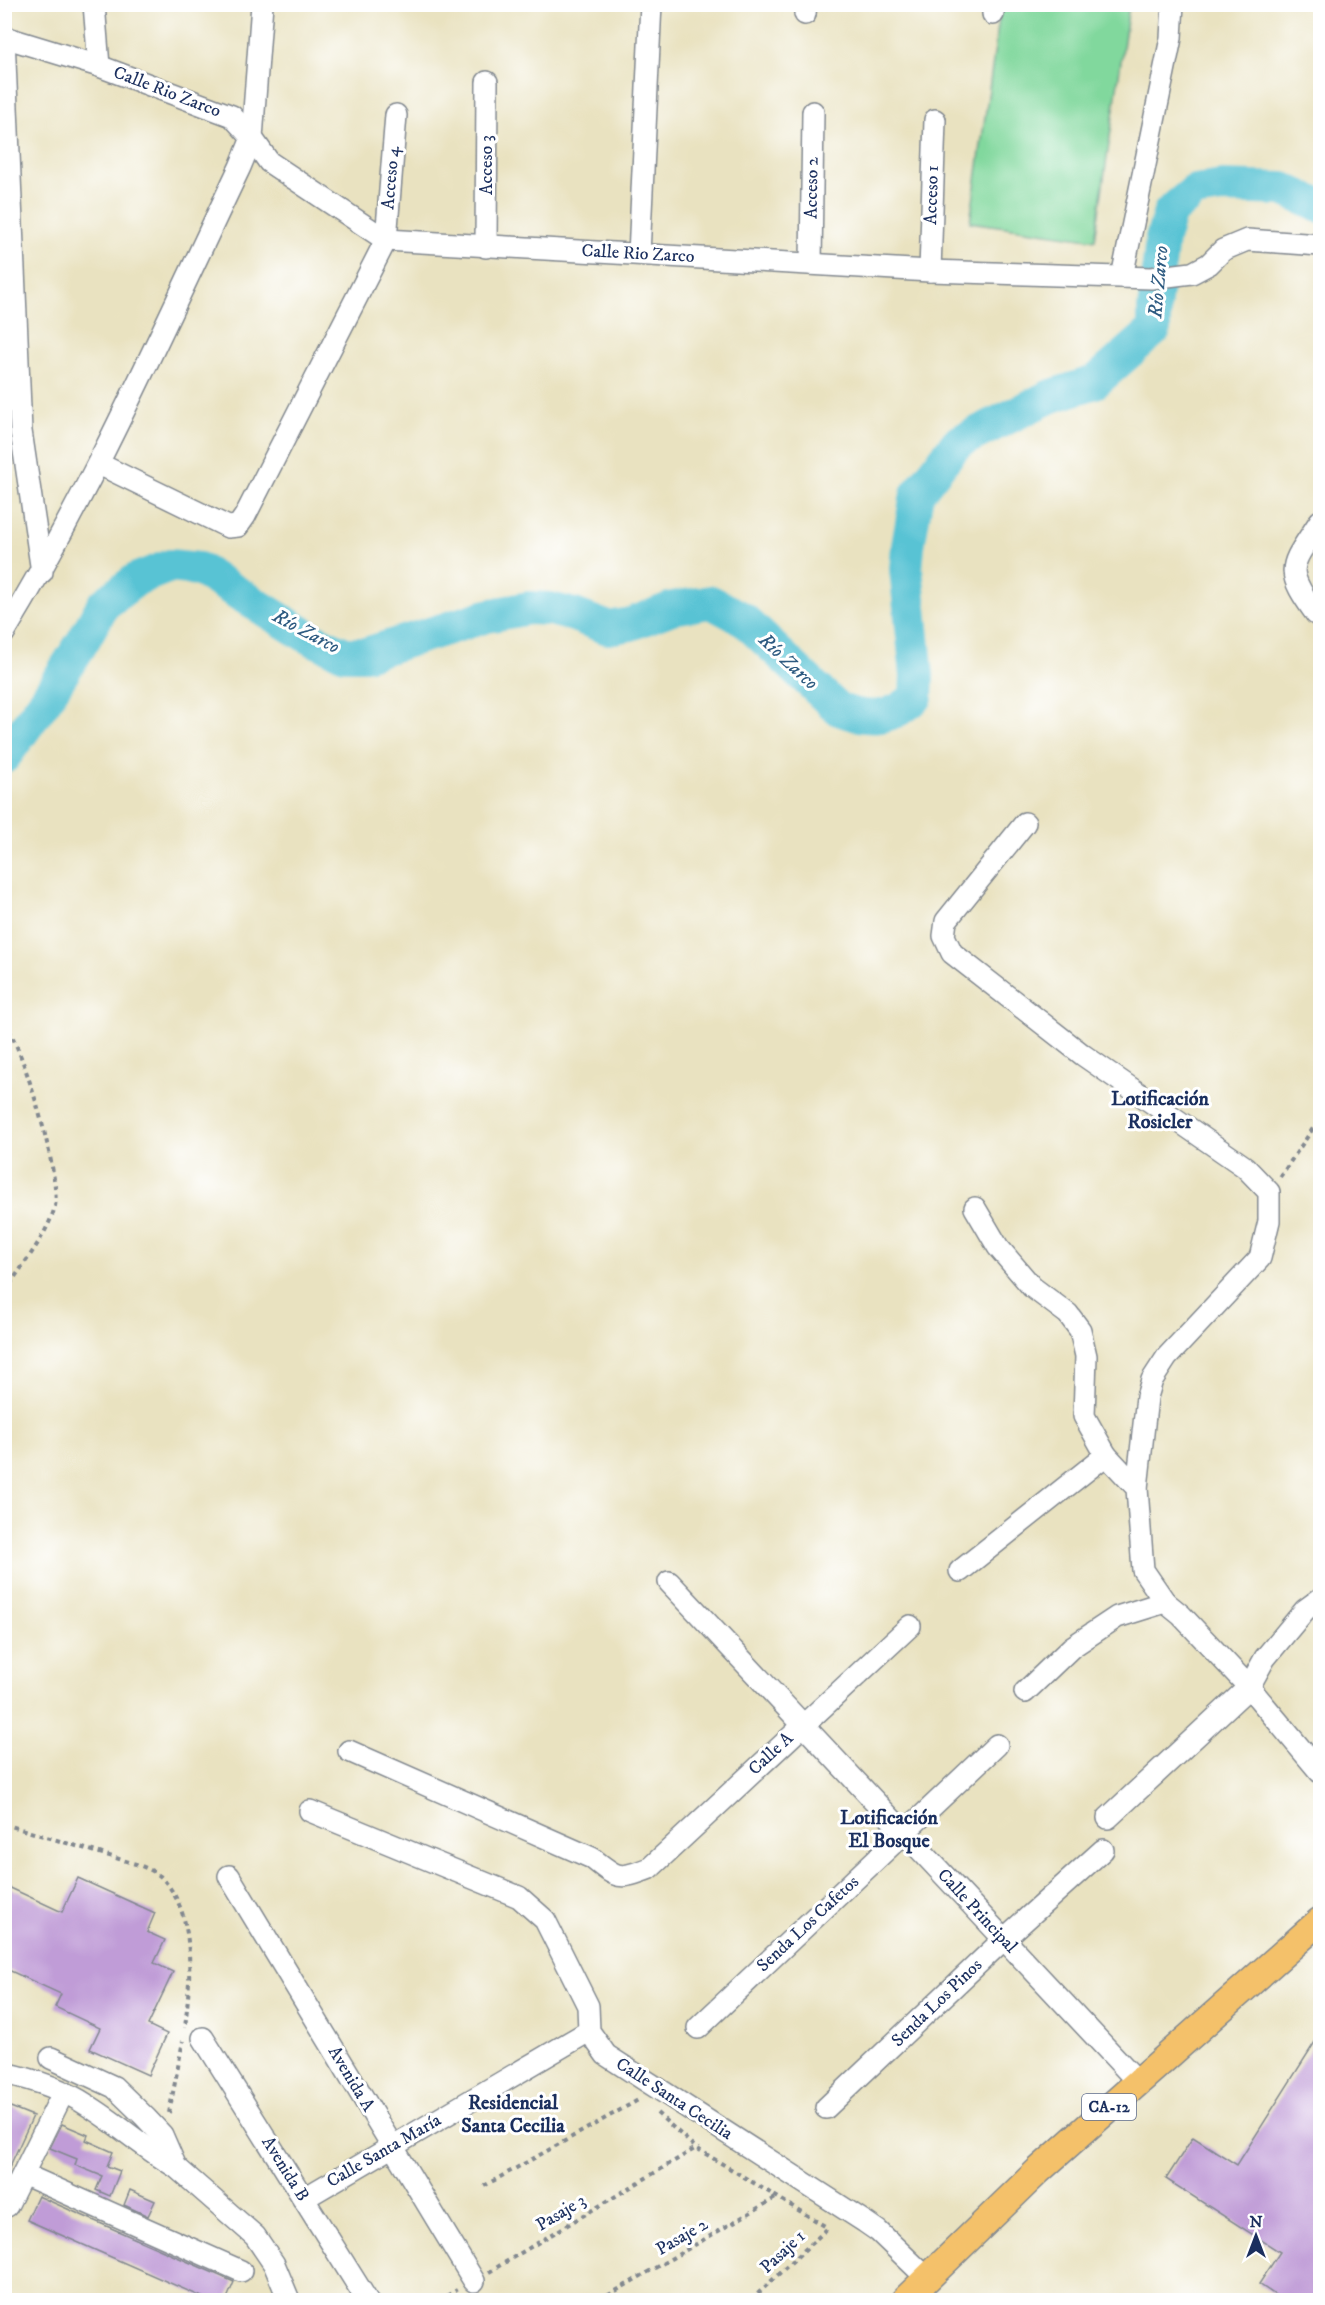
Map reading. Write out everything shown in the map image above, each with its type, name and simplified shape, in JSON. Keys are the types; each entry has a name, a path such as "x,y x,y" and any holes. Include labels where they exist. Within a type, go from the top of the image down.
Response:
{"main road":[{"name":"CA-12","path":"905,2301 1038,2171 1319,1925"}],"street":[{"path":"94,4 99,66"},
{"path":"4,633 42,572 99,464 252,138 262,4"},
{"path":"639,254 651,4"},
{"path":"1122,278 1171,38 1173,4"},
{"path":"4,38 21,430 42,572"},
{"name":"Calle Rio Zarco","path":"4,38 99,66 232,116 269,162 386,240 930,271 1122,278 1151,278 1192,273 1209,264 1223,250 1247,240 1320,245"},
{"name":"Acceso 3","path":"486,247 487,82"},
{"name":"Acceso 2","path":"811,264 813,112"},
{"name":"Acceso 4","path":"386,240 396,115"},
{"name":"Acceso 1","path":"930,271 935,120"},
{"path":"99,464 228,527 238,526 386,240"},
{"path":"4,413 21,430"},
{"path":"1320,521 1297,558 1293,573 1298,589 1320,617"},
{"path":"1025,823 946,921 944,936 952,953 1083,1055 1245,1167 1269,1192 1269,1221 1260,1258 1167,1357 1152,1380 1147,1396 1137,1488 1143,1570 1165,1602 1181,1615 1249,1687 1320,1773"},
{"path":"975,1208 998,1247 1032,1287 1068,1314 1080,1330 1086,1356 1084,1416 1106,1455 1137,1488"},
{"path":"960,1571 1106,1455"},
{"name":"Calle Principal","path":"669,1582 1138,2082"},
{"path":"1108,1818 1249,1687 1265,1658 1305,1610 1320,1599"},
{"path":"1025,1692 1072,1647 1117,1617 1165,1602"},
{"name":"Calle A","path":"349,1751 592,1858 613,1875 629,1876 650,1868 910,1626"},
{"name":"Senda Los Cafetos","path":"698,2028 997,1745"},
{"name":"Calle Santa Cecilia","path":"309,1811 519,1897 545,1920 588,2006 589,2031 606,2055 878,2231 928,2279"},
{"name":"Senda Los Pinos","path":"826,2109 1004,1939 1103,1850"},
{"name":"Avenida A","path":"229,1876 474,2281"},
{"name":"Calle Santa María","path":"303,2199 589,2031"},
{"name":"Avenida B","path":"203,2038 367,2301"},
{"path":"51,2058 114,2087 162,2135 176,2166"},
{"path":"4,2073 63,2093 86,2104 153,2153 176,2166 255,2236 274,2264 289,2301"},
{"path":"7,2206 63,2093"},
{"path":"23,2174 241,2271"}],"path":[{"path":"4,1022 19,1047 48,1146 56,1203 51,1219 4,1293"},
{"path":"1269,1192 1320,1118"},
{"path":"4,1824 139,1865 158,1874 170,1888 186,1928 189,1978 187,2013 178,2073 162,2135"},
{"path":"484,2186 640,2099 648,2106"},
{"path":"656,2113 696,2148 828,2228"},
{"name":"Pasaje 3","path":"439,2301 696,2148"},
{"name":"Pasaje 2","path":"600,2301 777,2197"},
{"name":"Pasaje 1","path":"751,2301 833,2222"}],"green space":[{"path":"1122,4 1129,6 1095,240 970,222 1001,5"}],"building":[{"path":"78,1878 155,1913 147,1932 165,1940 154,1963 173,1972 148,2025 167,2034 148,2075 90,2049 100,2028 55,2007 61,1994 4,1968 4,1885 62,1912"},
{"path":"1320,2034 1320,2290 1314,2301 1284,2301 1259,2284 1280,2252 1166,2179 1193,2137 1237,2165"},
{"path":"8,2106 33,2116 4,2179 4,2115"},
{"path":"62,2124 88,2135 86,2140 113,2152 107,2166 120,2171 110,2196 96,2190 102,2176 75,2165 77,2159 50,2148"},
{"path":"130,2190 155,2201 148,2216 124,2205"},
{"path":"38,2196 234,2282 226,2301 211,2301 27,2220"}],"waterway":[{"name":"Río Zarco","path":"4,757 44,702 103,605 137,579 170,566 199,569 310,638 345,654 366,654 487,616 529,608 550,609 574,615 608,628 631,624 672,608 711,602 743,619 838,709 870,717 889,714 907,705 916,697 917,676 906,569 917,494 957,443 1049,397 1095,382 1154,330 1154,309 1162,239 1170,212 1195,191 1222,187 1283,189 1320,206"}],"district":[{"name":"Lotificación Rosicler","path":"1160,1110"},
{"name":"Lotificación El Bosque","path":"889,1830"},
{"name":"Residencial Santa Cecilia","path":"513,2114"}]}
